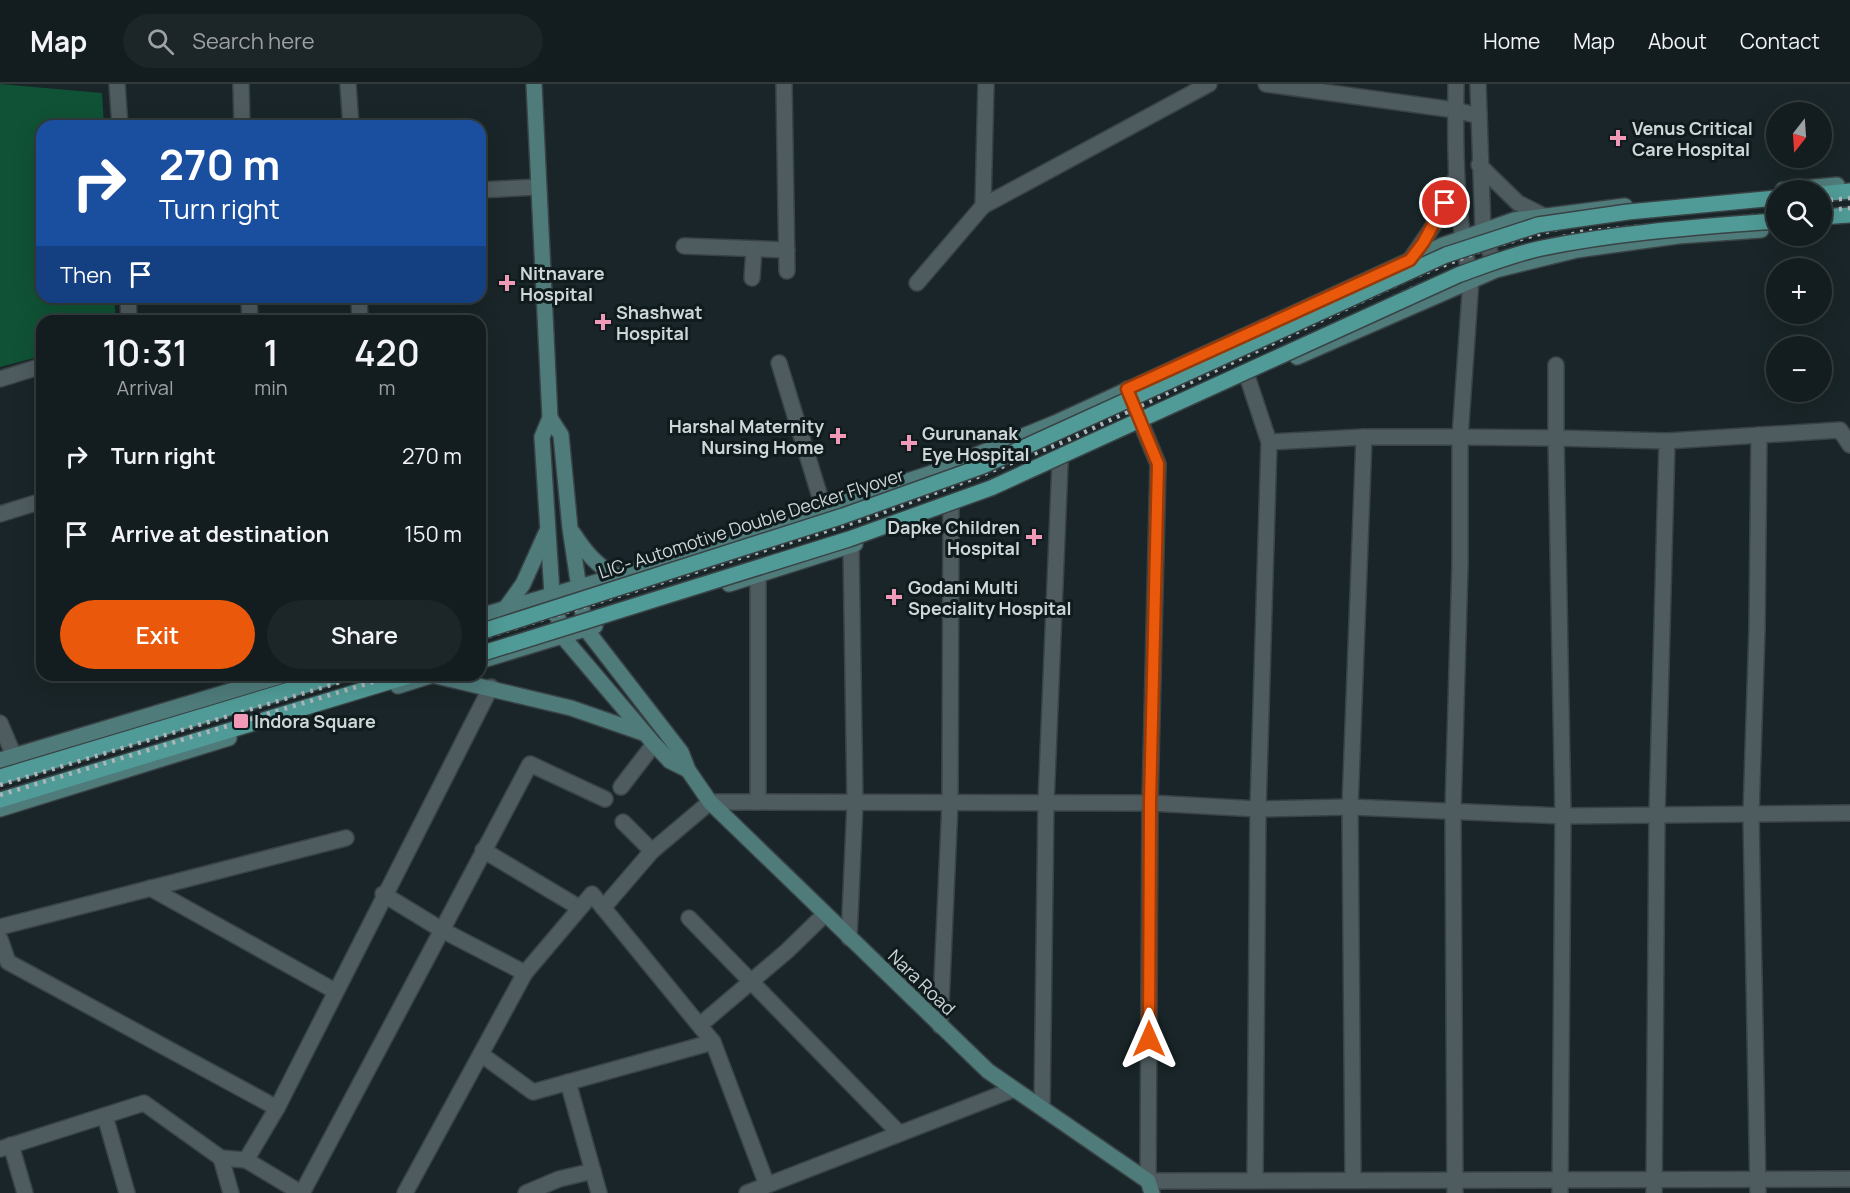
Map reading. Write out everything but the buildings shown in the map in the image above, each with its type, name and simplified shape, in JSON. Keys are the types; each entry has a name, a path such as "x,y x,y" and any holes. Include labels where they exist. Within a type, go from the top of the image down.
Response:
{"main road":[{"path":"534,84 550,418 542,437 552,594 563,637 670,761 688,770"},
{"path":"1832,186 1850,184"},
{"path":"1832,193 1850,191"},
{"path":"486,614 616,576 932,473 1055,423 1410,260 1483,231 1542,215 1766,192"},
{"name":"LIC- Automotive Double Decker Flyover","path":"486,630 843,516 983,466 1446,255 1515,231 1628,212 1766,199"},
{"path":"1832,216 1850,215"},
{"path":"486,652 849,539 990,488 1458,275 1505,258 1541,248 1653,231 1766,222"},
{"path":"1832,223 1850,222"},
{"path":"486,659 851,546 951,508 1060,463 1471,279 1496,270 1577,250 1766,229"},
{"path":"550,418 561,435 570,528 585,628 681,752 688,770"},
{"path":"570,528 590,556 605,570 616,576"},
{"path":"504,609 523,584 548,530"},
{"path":"7,758 264,681"},
{"path":"0,777 319,681"},
{"path":"0,800 392,681"},
{"path":"0,809 414,681"},
{"path":"462,681 571,708 649,738"},
{"name":"Nara Road","path":"688,770 710,802 940,1026 1012,1090 1042,1108 1150,1187"}],"street":[{"path":"117,84 120,120"},
{"path":"241,84 242,120"},
{"path":"348,84 351,120"},
{"path":"784,84 787,271"},
{"path":"983,206 986,84"},
{"path":"918,283 983,206 1209,84"},
{"path":"1266,84 1455,110 1479,116"},
{"path":"1455,1186 1453,811 1460,564 1460,437 1471,279 1462,238 1456,175 1456,84"},
{"path":"1478,84 1483,231 1496,270"},
{"path":"1479,165 1518,203 1542,215"},
{"path":"1410,260 1434,225 1456,175"},
{"path":"486,190 538,187"},
{"path":"684,246 787,250"},
{"path":"752,278 754,249"},
{"path":"779,363 824,510"},
{"path":"1556,365 1563,816 1560,1185"},
{"path":"0,379 36,368"},
{"path":"1248,379 1269,442 1258,809 1264,1184"},
{"path":"1127,389 1158,464 1150,803 1150,1187 1264,1184 1758,1186 1850,1179"},
{"path":"1269,442 1364,437 1667,441 1840,430 1850,445"},
{"path":"1758,1186 1751,815 1757,629 1759,435"},
{"path":"1344,1184 1350,807 1364,437"},
{"path":"1654,1186 1657,814 1667,441"},
{"path":"1042,1108 1046,803 1060,463"},
{"path":"0,514 36,503"},
{"path":"940,1026 950,803 951,508"},
{"path":"849,938 855,803 851,546"},
{"path":"758,575 758,802"},
{"path":"246,1160 277,1108 383,894 491,687"},
{"path":"0,723 7,758"},
{"path":"621,787 649,738"},
{"path":"25,1193 5,1147 144,1103 221,1158 246,1160 302,1193 530,764 605,799"},
{"path":"603,908 652,851 710,802 1150,803 1258,809 1350,807 1563,816 1850,813"},
{"path":"623,822 652,851"},
{"path":"0,927 346,838"},
{"path":"483,850 580,909"},
{"path":"150,888 335,991"},
{"path":"383,894 442,930 525,973"},
{"path":"405,1193 525,973 592,894 714,1042 767,1185"},
{"path":"700,1025 788,951 824,915"},
{"path":"688,918 898,1132"},
{"path":"0,939 8,962 277,1108"},
{"path":"482,1055 533,1092 714,1042"},
{"path":"568,1082 599,1193"},
{"path":"747,1193 898,1132 1012,1090"},
{"path":"105,1116 126,1193"},
{"path":"221,1158 231,1193"},
{"path":"526,1193 559,1179 593,1171"}],"green space":[{"path":"0,84 102,93 104,120 36,120 36,303 114,303 116,315 36,315 36,358 0,367"}],"railway":[{"path":"1832,200 1850,198"},
{"path":"486,637 868,518 972,479 1068,440 1409,279 1488,248 1579,223 1766,205"},
{"path":"1832,210 1850,208"},
{"path":"486,647 871,527 976,489 1072,449 1413,288 1491,257 1581,232 1766,215"},
{"path":"0,785 344,681"},
{"path":"0,795 376,681"}],"place":[{"name":"Venus Critical Care Hospital","path":"1618,138"},
{"name":"Nitnavare Hospital","path":"507,283"},
{"name":"Shashwat Hospital","path":"603,322"},
{"name":"Harshal Maternity Nursing Home","path":"838,436"},
{"name":"Gurunanak Eye Hospital","path":"909,443"},
{"name":"Dapke Children Hospital","path":"1034,537"},
{"name":"Godani Multi Speciality Hospital","path":"894,597"},
{"name":"Indora Square","path":"241,721"}],"route":[{"path":"1149,1039 1150,803 1158,464 1127,389 1410,260 1423,243 1445,203"}]}
